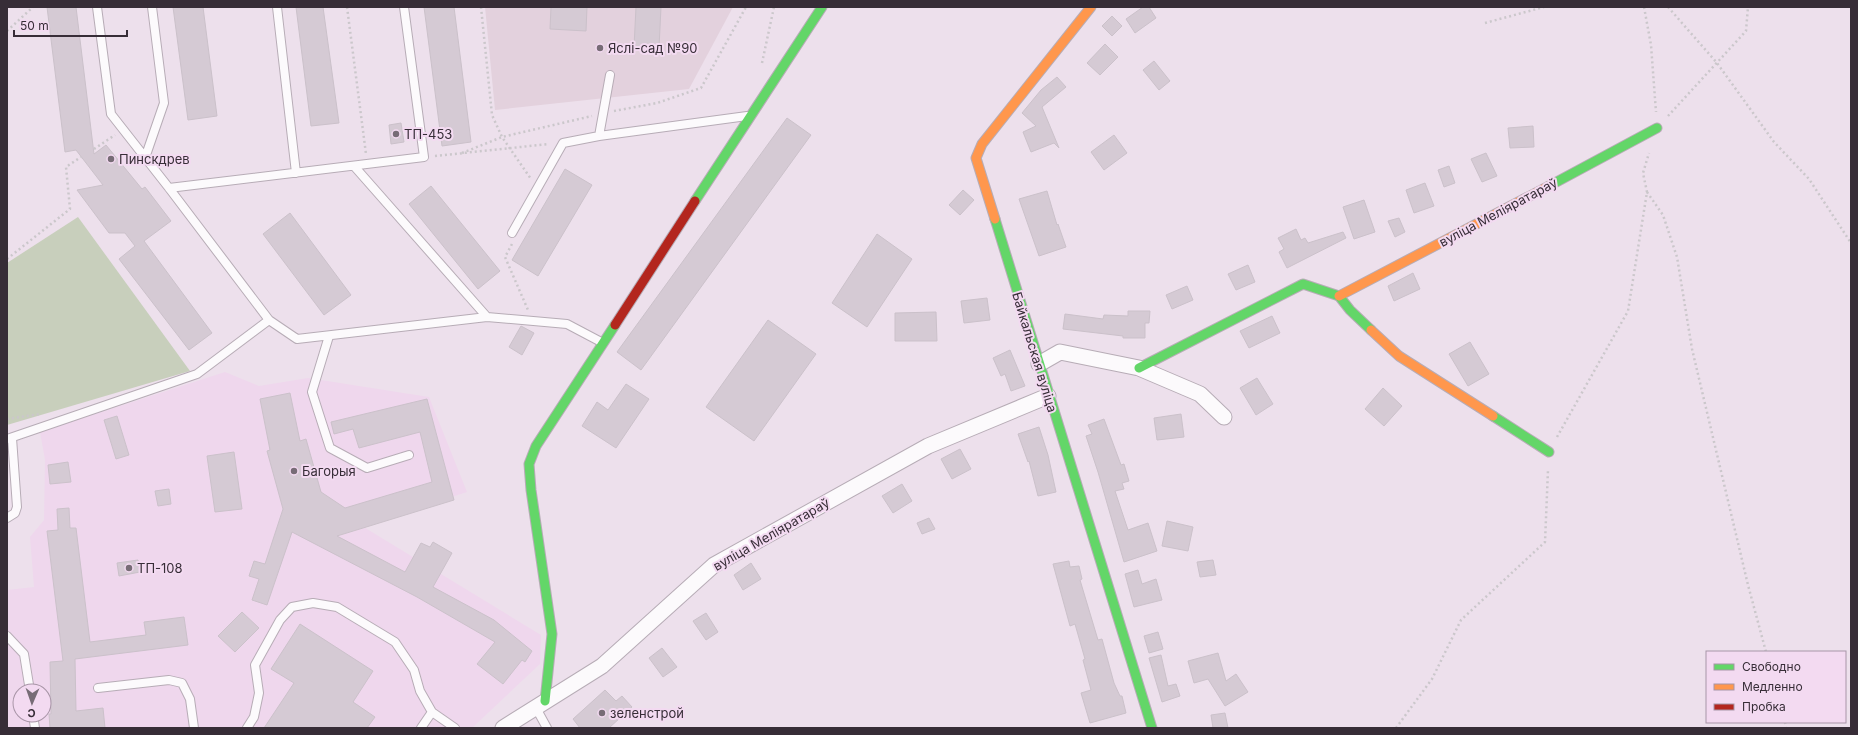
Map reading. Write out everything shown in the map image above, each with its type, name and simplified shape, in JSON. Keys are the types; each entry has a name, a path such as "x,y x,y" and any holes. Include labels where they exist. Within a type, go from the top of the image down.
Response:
{"street":[{"path":"541,704 552,634 531,490 529,464 536,446 822,7"},
{"name":"Байкальская вуліца","path":"1091,7 982,144 976,158 1048,396 1152,728"},
{"name":"вуліца Меліяратараў","path":"1339,296 1356,289 1657,128"},
{"path":"1139,368 1303,284 1339,296 1350,310 1399,356 1549,452"},
{"path":"1039,364 1060,352 1139,368 1200,394 1224,417"},
{"name":"вуліца Меліяратараў","path":"503,728 602,666 714,565 928,446 1048,396"}],"lane":[{"path":"97,7 111,114 269,320 297,339 486,317 567,324 603,343"},
{"path":"145,158 164,103 152,7"},
{"path":"277,7 296,173"},
{"path":"169,188 424,157 404,7"},
{"path":"599,136 610,75"},
{"path":"512,233 563,143 599,136 752,116"},
{"path":"354,166 486,317"},
{"path":"7,518 15,513 17,507 9,438 197,374 269,320"},
{"path":"329,336 312,392 330,448 367,468 409,455"},
{"path":"247,728 254,717 259,693 255,665 280,620 292,607 313,603 337,607 395,642 414,670 420,691 432,712 455,728"},
{"path":"7,636 24,654 29,683"},
{"path":"98,688 169,680 182,683 190,699 194,728"},
{"path":"541,704 547,728"},
{"path":"421,728 432,712"}],"path":[{"path":"7,30 33,7"},
{"path":"347,7 368,164"},
{"path":"481,7 492,115 502,137 537,189"},
{"path":"462,153 502,137 604,113 657,104 701,88 746,7"},
{"path":"761,69 774,7"},
{"path":"1486,23 1544,7"},
{"path":"1644,7 1651,45 1657,128"},
{"path":"1668,7 1717,63 1774,142 1809,179 1851,242"},
{"path":"1657,128 1746,31 1748,7"},
{"path":"94,149 124,130"},
{"path":"424,157 563,143"},
{"path":"7,259 70,208 66,167 81,156"},
{"path":"1647,192 1662,215 1677,257 1692,349 1748,585 1766,651"},
{"path":"512,233 512,244 505,257 533,321"}],"shaded area":[{"name":"Яслі-сад №90","path":"485,7 733,7 689,89 495,110"},
{"path":"225,372 259,386 308,378 429,397 467,492 362,526 541,635 540,664 472,728 7,728 7,590 34,587 30,537 44,520 45,460 40,432"}],"green space":[{"path":"78,217 190,371 7,425 7,263"}],"building":[{"path":"47,7 76,7 94,154 106,145 142,189 145,187 171,221 144,241 212,333 189,350 119,259 135,246 125,233 109,233 77,190 103,185 76,150 65,152"},
{"path":"173,7 203,7 217,116 188,120"},
{"path":"296,7 323,7 339,123 311,126"},
{"path":"424,7 454,7 471,142 442,146"},
{"path":"551,7 587,7 586,31 550,29"},
{"path":"636,7 661,7 659,48 634,47"},
{"path":"1143,7 1149,7 1156,18 1135,33 1126,19"},
{"path":"1112,16 1122,26 1112,36 1102,26"},
{"path":"1105,44 1118,57 1100,75 1087,63"},
{"path":"1154,61 1170,81 1159,90 1143,70"},
{"path":"1057,77 1066,87 1042,107 1059,148 1054,143 1031,152 1023,132 1036,126 1022,113 1041,90"},
{"path":"787,118 811,135 641,370 617,352"},
{"name":"ТП-453","path":"401,123 404,142 391,144 389,125"},
{"path":"1533,126 1534,147 1510,148 1508,128"},
{"path":"1114,135 1127,153 1104,170 1091,152"},
{"path":"1486,153 1497,176 1482,182 1471,159"},
{"path":"1449,166 1455,183 1444,187 1438,170"},
{"path":"565,169 592,185 538,276 512,260"},
{"path":"1425,183 1434,206 1414,213 1406,190"},
{"path":"431,186 500,271 478,289 409,204"},
{"path":"963,190 974,200 960,215 949,205"},
{"path":"1047,191 1057,225 1058,224 1066,247 1039,256 1019,199"},
{"path":"1364,200 1375,232 1354,239 1343,207"},
{"path":"290,213 351,295 324,315 263,234"},
{"path":"1399,218 1405,232 1395,237 1388,221"},
{"path":"1296,229 1301,240 1305,238 1308,243 1343,232 1346,238 1287,268 1279,252 1284,249 1278,238"},
{"path":"877,234 912,259 867,327 832,303"},
{"path":"1248,265 1255,282 1236,290 1228,274"},
{"path":"1413,273 1420,289 1394,301 1388,286"},
{"path":"1187,286 1193,300 1172,309 1166,295"},
{"path":"987,298 990,320 964,323 961,301"},
{"path":"1128,311 1150,311 1149,323 1145,323 1145,338 1123,338 1123,336 1063,329 1065,314 1103,319 1104,315 1128,316"},
{"path":"936,312 937,341 895,341 895,313"},
{"path":"1272,316 1280,333 1249,348 1240,331"},
{"path":"768,320 816,354 754,441 706,407"},
{"path":"521,326 534,333 522,355 509,347"},
{"path":"1470,342 1489,374 1468,386 1449,354"},
{"path":"1010,350 1025,386 1011,391 1005,374 1001,376 993,358"},
{"path":"1257,378 1273,404 1256,415 1240,388"},
{"path":"626,384 649,399 616,448 582,426 597,402 608,410"},
{"path":"1383,388 1402,406 1384,426 1365,409"},
{"path":"290,393 300,441 306,439 321,492 345,508 432,482 420,432 359,448 353,429 334,434 331,422 427,399 454,500 337,536 405,572 421,543 430,547 433,542 452,553 433,587 494,620 532,651 525,662 522,660 503,684 477,664 495,642 417,597 292,532 267,605 252,600 259,579 249,576 254,561 265,564 283,509 267,451 270,450 260,399"},
{"path":"1181,414 1184,437 1157,440 1154,418"},
{"path":"117,416 129,455 116,459 104,420"},
{"path":"1104,419 1121,465 1124,464 1129,481 1122,483 1124,489 1115,491 1128,530 1148,523 1157,551 1124,562 1086,436 1092,434 1088,425"},
{"path":"1039,427 1048,455 1056,492 1038,496 1029,461 1028,462 1018,434"},
{"path":"960,449 971,469 952,479 941,459"},
{"path":"234,452 242,509 215,512 207,456"},
{"path":"68,462 71,482 50,484 48,465"},
{"path":"902,484 912,501 893,513 882,496"},
{"path":"169,489 171,504 158,506 155,491"},
{"path":"69,508 70,528 76,528 90,642 146,635 144,622 184,617 188,645 75,659 76,711 103,708 105,728 50,728 50,723 52,723 52,683 50,683 50,662 63,661 47,531 58,530 57,509"},
{"path":"929,518 935,529 922,534 917,523"},
{"path":"1167,521 1193,527 1188,551 1162,546"},
{"name":"ТП-108","path":"138,560 140,572 119,576 117,563"},
{"path":"1213,560 1216,575 1200,577 1197,562"},
{"path":"1069,561 1070,567 1079,566 1082,579 1080,580 1098,640 1102,639 1114,683 1120,696 1122,696 1126,713 1090,723 1081,693 1091,690 1083,660 1085,659 1075,624 1070,626 1053,564"},
{"path":"751,563 761,579 743,590 734,575"},
{"path":"1138,570 1142,584 1156,579 1162,600 1134,607 1125,574"},
{"path":"242,612 259,628 235,652 218,636"},
{"path":"706,613 718,632 706,640 693,621"},
{"path":"300,624 373,671 353,702 375,717 367,728 264,728 294,683 271,669"},
{"path":"1158,632 1163,649 1149,653 1144,636"},
{"path":"662,648 677,667 663,677 649,658"},
{"path":"1218,653 1226,681 1236,674 1248,692 1225,706 1208,679 1194,683 1188,661"},
{"path":"1161,655 1168,686 1176,684 1180,696 1162,702 1149,658"},
{"name":"зеленстрой","path":"605,690 616,701 622,696 632,707 609,728 580,728 573,719"},
{"path":"1225,713 1228,728 1213,728 1211,715"}],"traffic: fast":[{"path":"695,201 822,7"},
{"path":"1549,186 1657,128"},
{"path":"995,219 1152,728"},
{"path":"1139,368 1303,284 1339,296 1350,310 1371,330"},
{"path":"545,701 552,634 531,490 529,464 536,446 615,325"},
{"path":"1493,416 1549,452"}],"traffic: slow":[{"path":"995,219 976,158 982,144 1091,7"},
{"path":"1339,296 1549,186"},
{"path":"1371,330 1399,356 1493,416"}],"traffic: jam":[{"path":"615,325 695,201"}],"place":[{"name":"Яслі-сад №90","path":"600,48"},
{"name":"ТП-453","path":"396,134"},
{"name":"Пинскдрев","path":"111,159"},
{"name":"Багорыя","path":"294,471"},
{"name":"ТП-108","path":"129,568"},
{"name":"зеленстрой","path":"602,713"}]}
